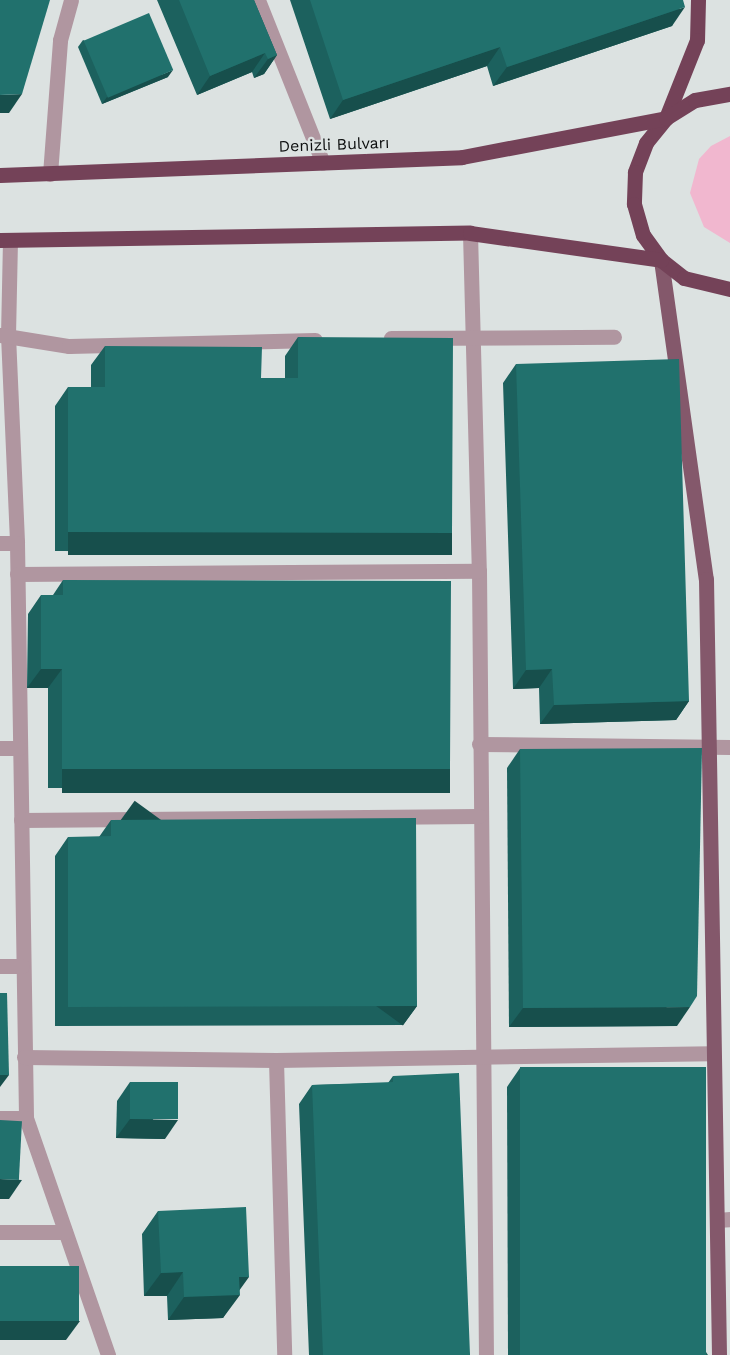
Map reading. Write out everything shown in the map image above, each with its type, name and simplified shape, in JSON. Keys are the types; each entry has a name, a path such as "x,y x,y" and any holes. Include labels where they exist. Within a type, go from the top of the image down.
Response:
{"highway":[{"path":"698,0 697,40 666,118 646,143 635,172 634,204 643,234 661,260 684,278 730,289"},
{"path":"666,118 694,100 730,94"},
{"name":"Denizli Bulvarı","path":"0,176 462,157 666,118"},
{"path":"5,240 470,234 661,260"}],"main road":[{"path":"661,260 706,578 711,1053 723,1220 719,1355"}],"street":[{"path":"258,0 323,163"},
{"path":"50,174 60,40 66,1"},
{"path":"470,234 479,571 480,1058 486,1355"},
{"path":"5,240 4,335 17,574 26,1118 108,1355"},
{"path":"4,335 69,346 335,339"},
{"path":"374,338 473,336 614,337"},
{"path":"0,543 16,543"},
{"path":"17,574 479,571"},
{"path":"479,744 708,744 730,747"},
{"path":"0,748 19,748"},
{"path":"21,820 479,816"},
{"path":"0,966 22,966"},
{"path":"24,1056 276,1060 711,1053"},
{"path":"276,1060 284,1355"},
{"path":"0,1118 26,1118"},
{"path":"0,1232 65,1232"}],"shaded area":[{"path":"730,136 730,243 704,227 690,193 699,159 711,146"}],"building":[{"path":"0,0 50,0 22,94 0,95"},
{"path":"179,0 254,0 277,55 268,59 265,53 210,76"},
{"path":"310,0 683,0 685,7 507,67 500,47 343,100"},
{"path":"149,13 173,70 108,98 84,41"},
{"path":"298,337 453,338 452,533 68,532 68,387 105,387 105,346 262,347 261,378 298,378"},
{"path":"679,359 689,701 554,705 552,669 526,670 516,364"},
{"path":"63,580 451,581 450,769 62,769 62,669 41,669 41,595 63,595"},
{"path":"702,748 697,996 690,1007 523,1008 520,749"},
{"path":"416,818 417,1006 68,1007 68,837 111,836 111,820"},
{"path":"0,993 7,993 9,1075 0,1075"},
{"path":"520,1067 706,1067 706,1355 520,1355"},
{"path":"459,1073 470,1355 323,1355 312,1085 393,1082 393,1076"},
{"path":"130,1082 178,1082 178,1119 130,1119"},
{"path":"0,1120 22,1121 19,1180 0,1179"},
{"path":"246,1207 249,1277 239,1277 240,1295 184,1297 183,1272 161,1273 158,1211"},
{"path":"0,1266 79,1266 79,1321 0,1321"}]}
